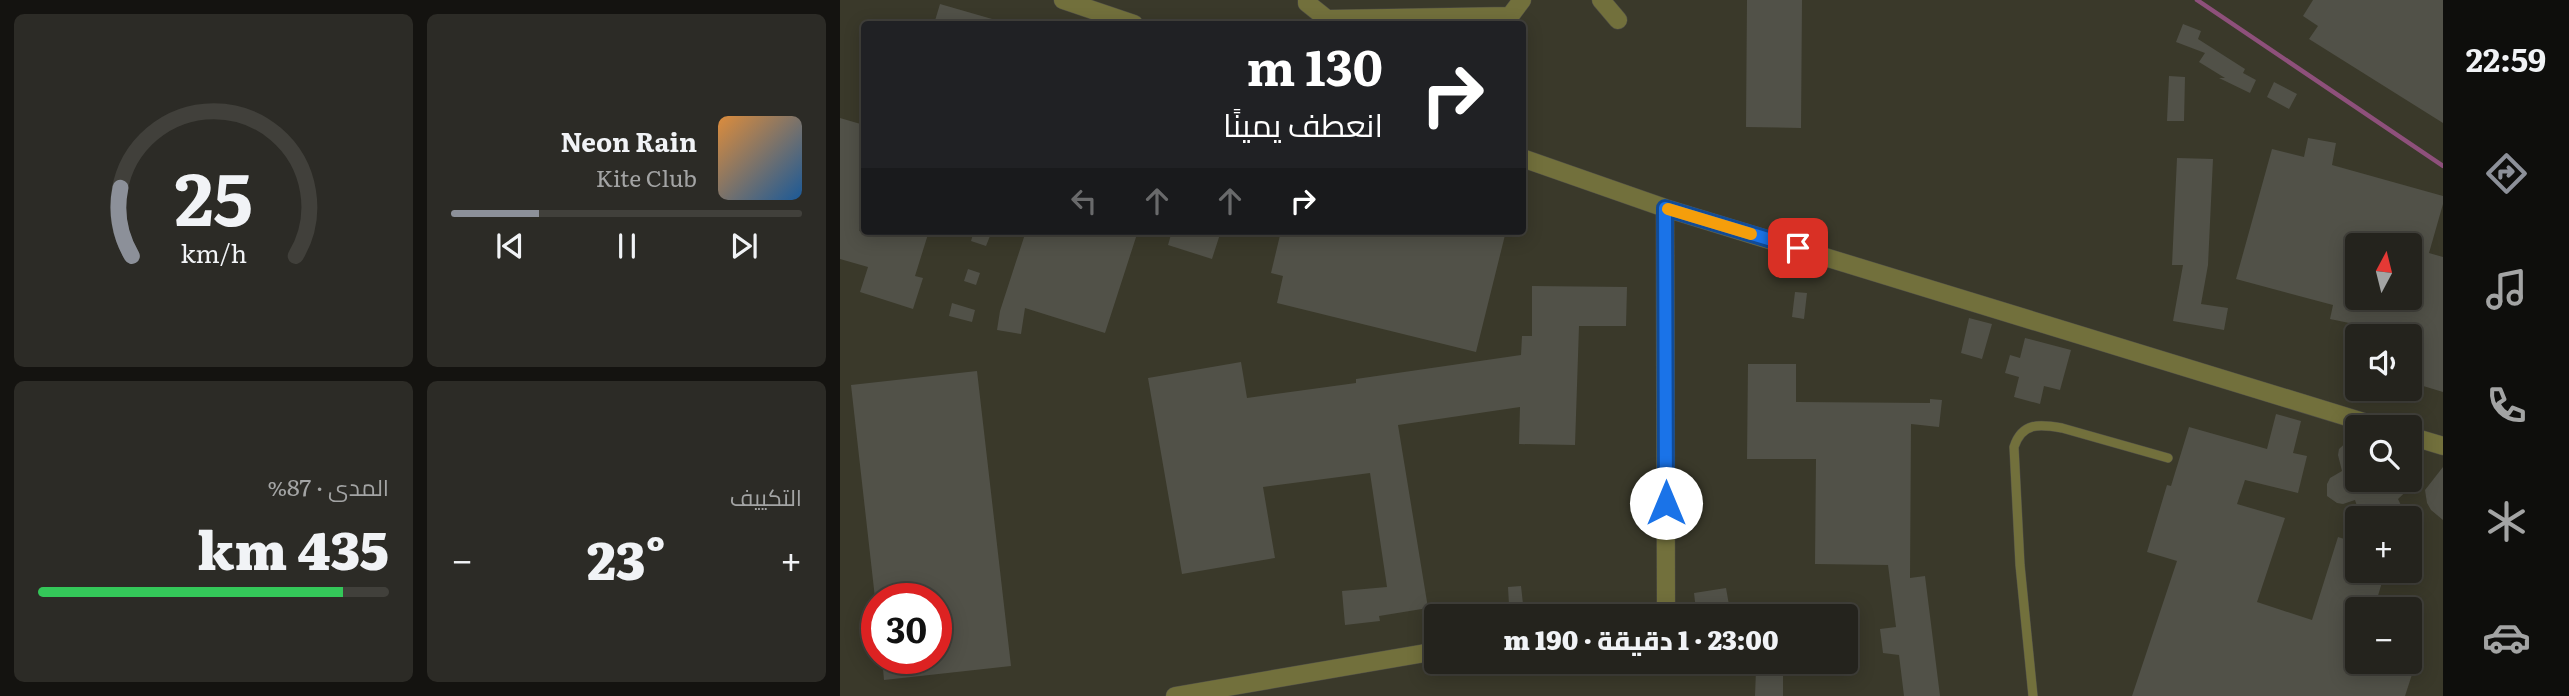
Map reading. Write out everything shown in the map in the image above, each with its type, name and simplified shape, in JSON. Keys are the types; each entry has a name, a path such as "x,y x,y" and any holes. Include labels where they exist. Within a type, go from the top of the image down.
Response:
{"street":[{"path":"1063,0 1125,21"},
{"path":"1307,0 1307,3 1327,19 1510,16 1522,0"},
{"path":"1601,0 1618,20"},
{"path":"1526,160 1665,208 2345,416"},
{"path":"1665,208 1666,604"},
{"path":"2422,440 2443,446"},
{"path":"1175,696 1424,653"}],"lane":[{"path":"2033,696 2020,565 2014,447 2018,435 2029,427 2053,426 2168,457"}],"shaded area":[{"path":"840,0 2443,0 2443,696 840,696"}],"building":[{"path":"1747,0 1802,0 1801,128 1746,127"},
{"path":"2313,0 2443,0 2443,123 2309,39 2318,26 2303,16"},
{"path":"940,4 999,21 935,21"},
{"path":"2183,24 2201,31 2198,39 2245,69 2243,73 2256,80 2250,93 2219,78 2225,78 2199,62 2205,53 2176,42"},
{"path":"2169,76 2185,77 2184,121 2167,121"},
{"path":"2274,82 2297,94 2289,109 2267,97"},
{"path":"840,118 861,124 861,235 928,235 915,276 923,278 913,309 860,292 868,267 840,259"},
{"path":"2308,138 2336,143 2332,165 2443,196 2429,253 2443,257 2443,392 2422,386 2422,324 2354,324 2330,319 2333,305 2236,279 2272,149 2304,157"},
{"path":"2177,158 2213,159 2208,265 2201,304 2228,308 2224,330 2173,321 2183,265 2172,265"},
{"path":"973,235 990,235 986,246 971,241"},
{"path":"1025,235 1137,235 1105,333 1025,308 1021,334 997,330 1000,311"},
{"path":"1171,235 1220,235 1212,259 1168,245"},
{"path":"1280,235 1505,235 1476,352 1277,303 1283,276 1271,273"},
{"path":"968,269 980,273 976,285 964,281"},
{"path":"1532,286 1627,287 1626,326 1579,326 1575,445 1519,444 1520,407 1398,425 1427,604 1424,604 1424,609 1379,616 1380,621 1345,625 1342,591 1387,587 1370,473 1263,487 1275,558 1182,574 1148,378 1241,362 1247,398 1521,355 1522,336 1532,336"},
{"path":"1795,292 1807,293 1804,319 1792,317"},
{"path":"952,303 975,310 972,322 949,316"},
{"path":"1969,318 1992,324 1982,359 1961,353"},
{"path":"2025,338 2071,350 2060,390 2044,386 2040,404 2014,397 2019,377 2005,373 2010,355 2020,358"},
{"path":"1748,364 1796,364 1796,402 1930,403 1930,399 1942,400 1939,427 1911,424 1910,578 1925,576 1940,696 1904,696 1899,655 1883,653 1880,629 1896,627 1888,565 1815,564 1816,459 1747,459"},
{"path":"977,371 1011,666 952,673 952,583 873,583 851,385"},
{"path":"2276,414 2301,421 2293,453 2307,456 2298,493 2245,480 2237,504 2285,518 2257,602 2312,620 2338,537 2345,539 2345,583 2382,583 2378,597 2345,597 2345,674 2412,674 2405,696 2132,696 2177,561 2147,552 2167,485 2171,486 2189,427 2267,449"},
{"path":"2345,444 2345,492 2405,492 2398,499 2401,506 2357,506 2355,500 2343,504 2327,496 2330,478 2342,471 2339,449"},
{"path":"2443,467 2443,520 2431,510 2425,490"},
{"path":"1521,586 1523,604 1509,604 1508,587"},
{"path":"1726,588 1729,604 1695,604 1694,593"},
{"path":"883,674 938,674 884,680"},
{"path":"1756,674 1783,674 1783,696 1755,696"}],"waterway":[{"path":"2197,0 2443,166"}],"slow traffic":[{"path":"1668,209 1751,234"}],"route":[{"path":"1666,503 1665,208 1798,248"}]}
